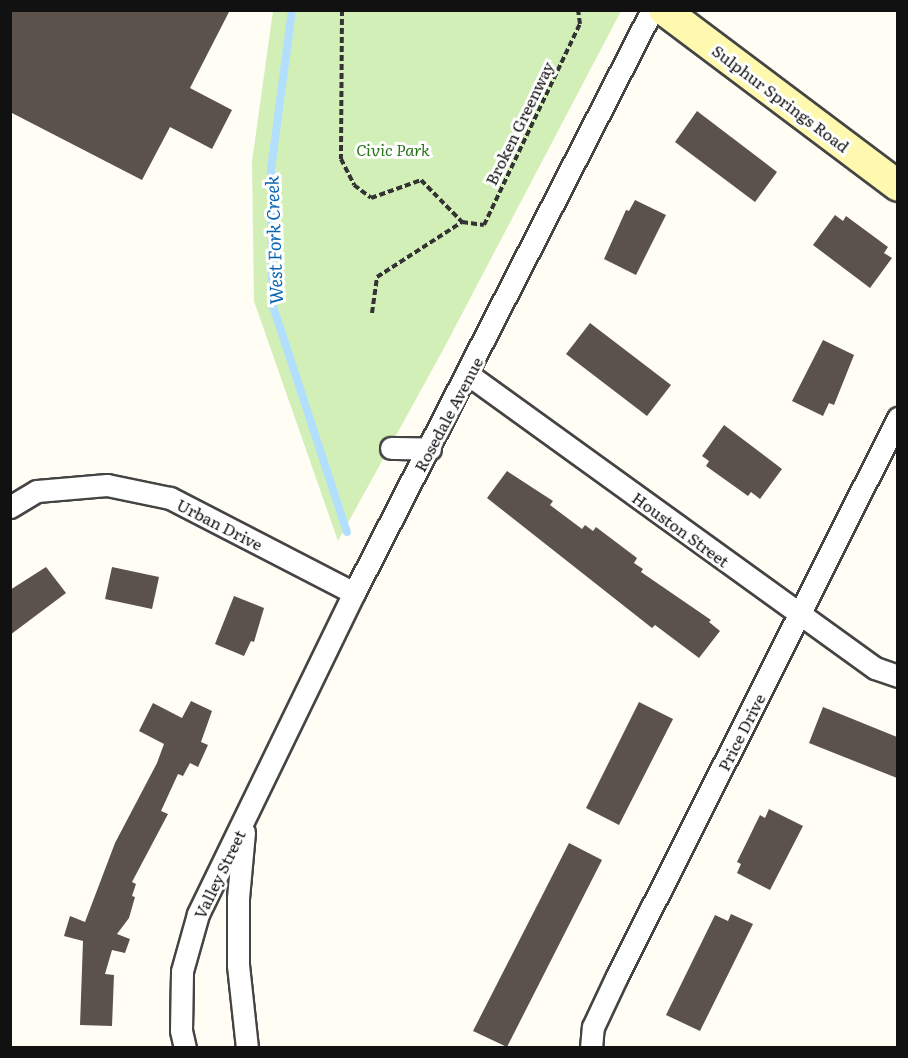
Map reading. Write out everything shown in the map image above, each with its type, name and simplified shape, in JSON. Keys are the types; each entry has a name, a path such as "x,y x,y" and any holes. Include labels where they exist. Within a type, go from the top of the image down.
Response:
{"street":[{"name":"Rosedale Avenue","path":"246,820 354,593 469,375 652,10"},
{"name":"Sulphur Springs Road","path":"664,10 897,186"},
{"name":"Houston Street","path":"469,375 875,668 897,676"},
{"name":"Price Drive","path":"591,1047 593,1027 617,976 897,418"},
{"path":"391,448 429,449"},
{"name":"Urban Drive","path":"10,507 37,491 107,485 170,498 354,593"},
{"name":"Valley Street","path":"185,1047 181,1030 182,971 198,914 246,820"},
{"name":"Valley Street","path":"246,820 238,897 238,965 247,1047"}],"path":[{"path":"342,10 340,159 354,185 371,198 421,180 462,222"},
{"name":"Broken Greenway","path":"372,313 377,277 462,222 483,225 580,24 578,10"}],"green space":[{"name":"Civic Park","path":"273,11 621,11 443,350 338,541 254,301 252,162"}],"building":[{"path":"10,10 230,10 190,88 232,110 212,149 170,127 142,180 10,112"},
{"path":"697,111 777,172 755,202 675,142"},
{"path":"635,200 666,215 636,275 604,259 626,210 629,211"},
{"path":"835,215 843,221 846,216 888,247 884,253 892,258 870,288 813,245"},
{"path":"590,323 671,385 647,416 566,354"},
{"path":"823,340 854,355 834,405 829,403 823,416 792,401"},
{"path":"724,425 782,469 760,499 751,492 748,496 706,466 709,461 702,456"},
{"path":"507,471 553,501 550,505 582,529 585,525 593,531 596,527 637,558 634,563 643,569 641,572 711,620 709,622 720,631 699,658 655,625 652,628 487,498"},
{"path":"46,567 66,593 10,635 10,590"},
{"path":"112,567 159,577 152,609 105,599"},
{"path":"234,596 264,608 254,642 251,641 244,656 215,644"},
{"path":"191,701 212,711 201,742 208,745 198,767 190,763 183,776 178,774 161,811 168,814 132,882 136,884 132,896 135,897 129,918 117,934 130,939 125,953 112,950 105,974 114,975 112,1026 80,1025 83,941 64,936 70,916 85,922 115,843 157,763 164,744 139,731 153,703 182,718"},
{"path":"639,702 673,719 619,825 586,808"},
{"path":"823,707 897,737 897,778 809,743"},
{"path":"769,809 803,826 770,890 737,873 741,864 737,862 760,815 765,818"},
{"path":"569,843 602,860 507,1047 473,1031"},
{"path":"731,914 753,924 700,1031 666,1015 715,915 728,921"}],"waterway":[{"name":"West Fork Creek","path":"292,10 271,169 272,303 347,532"}]}
